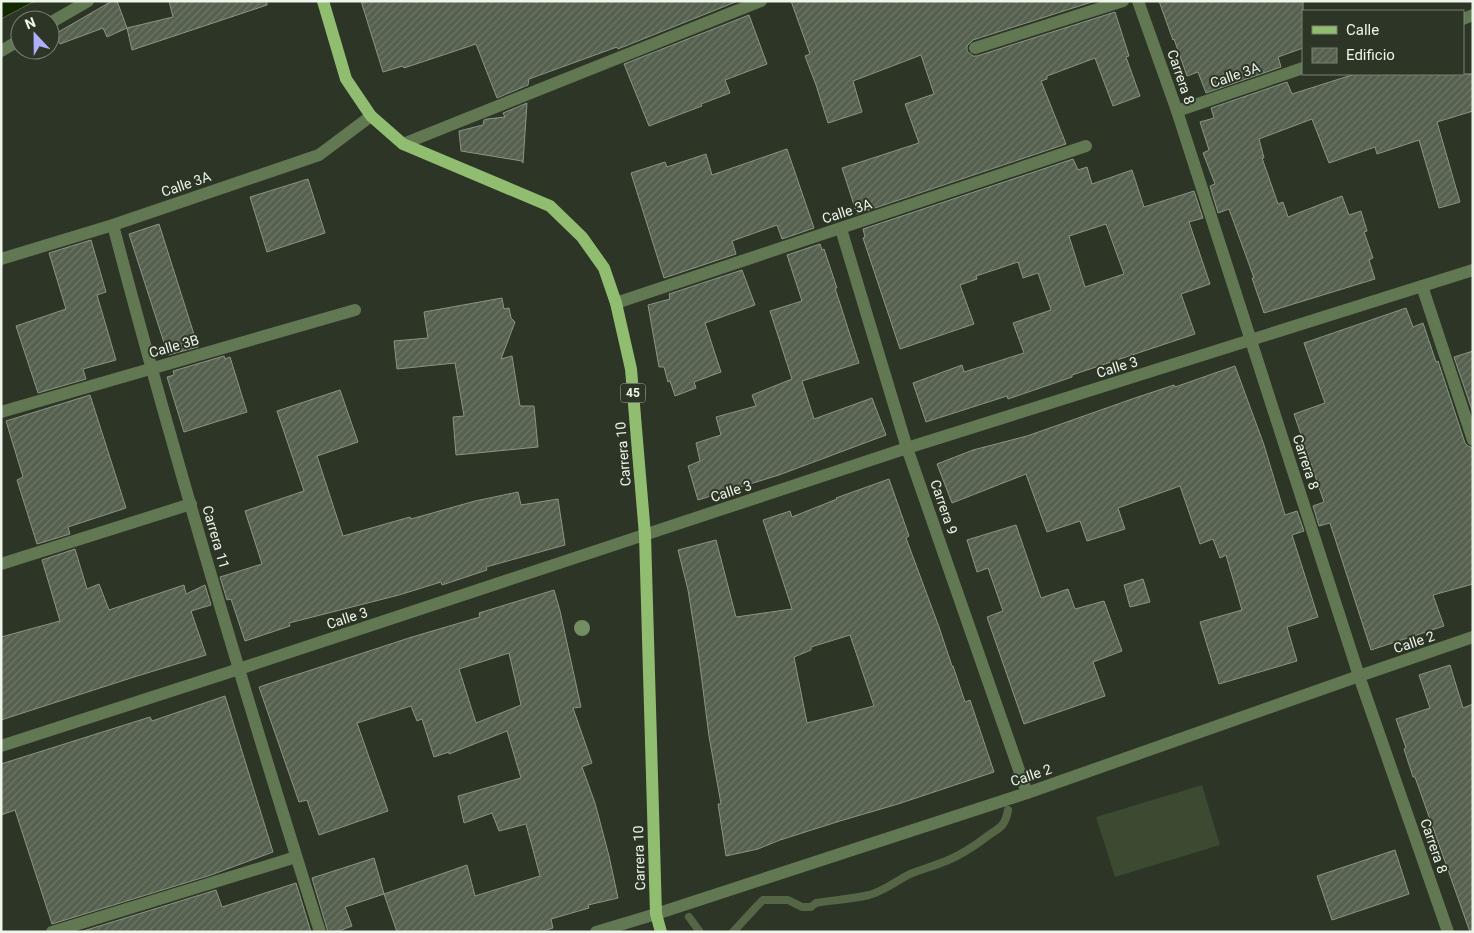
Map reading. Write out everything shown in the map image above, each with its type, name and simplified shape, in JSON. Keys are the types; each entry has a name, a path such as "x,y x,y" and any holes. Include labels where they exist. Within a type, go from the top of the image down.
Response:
{"main road":[{"name":"Carrera 10","path":"323,1 346,79 371,116 403,144 550,206 582,237 604,268 616,303 631,369 645,535 656,914 662,932"}],"street":[{"path":"60,17 88,1"},
{"path":"403,144 761,1"},
{"path":"974,48 1123,1"},
{"name":"Carrera 8","path":"1138,1 1177,111 1252,340 1359,676 1448,932"},
{"name":"Calle 3A","path":"1177,111 1302,68"},
{"name":"Calle 3A","path":"1,259 113,225 320,155 371,116"},
{"name":"Calle 3A","path":"616,303 1086,146"},
{"name":"Carrera 11","path":"113,225 151,368 239,670 320,932"},
{"name":"Carrera 9","path":"841,228 907,448 1027,793"},
{"name":"Calle 3","path":"1,746 239,670 907,448 1473,270"},
{"path":"1422,286 1473,440"},
{"name":"Calle 3B","path":"1,412 355,310"},
{"path":"1,564 191,504"},
{"name":"Calle 2","path":"596,932 1027,793 1473,637"},
{"path":"52,932 296,857"}],"shaded area":[{"path":"1,1 35,1 18,10 10,10 10,14 1,19"},
{"path":"1202,785 1220,845 1115,877 1096,817"}],"building":[{"path":"112,1 117,1 127,28 107,37 103,28 60,44 60,31"},
{"path":"169,1 267,1 267,5 132,50 127,28 173,17"},
{"path":"361,1 738,1 618,49 617,47 529,79 528,85 497,98 476,44 404,68 403,66 383,72"},
{"path":"791,1 1095,1 973,40 967,46 967,51 973,56 977,56 1115,12 1129,56 1126,57 1140,96 1113,106 1095,58 1047,76 1047,79 1041,81 1066,144 857,214 842,168 919,143 905,104 934,94 921,55 853,81 862,112 828,123 805,56 810,54"},
{"path":"1159,1 1303,1 1302,48 1278,57 1281,67 1206,93 1198,72 1187,76"},
{"path":"749,15 767,64 725,80 730,93 649,126 624,64"},
{"path":"1473,74 1473,111 1437,122 1460,202 1439,208 1419,140 1377,154 1375,147 1329,163 1312,119 1259,139 1264,158 1262,158 1278,204 1283,202 1288,217 1342,196 1349,215 1361,211 1367,231 1364,232 1373,258 1369,260 1375,279 1264,313 1252,278 1254,278 1229,209 1218,213 1210,186 1215,184 1203,153 1209,150 1200,122 1214,118 1211,108 1287,82 1292,94 1352,75"},
{"path":"527,103 523,163 522,161 461,151 459,131 483,125 484,120 487,119 505,117 503,113"},
{"path":"787,149 814,228 782,239 777,225 732,241 736,254 664,278 631,173 665,162 667,167 706,154 712,175"},
{"path":"1073,159 1078,170 1087,167 1092,184 1132,170 1144,207 1194,191 1203,218 1189,222 1210,284 1181,294 1195,334 1072,375 1072,377 1008,399 1007,396 926,422 913,383 962,365 964,372 1024,353 1013,323 1051,310 1038,273 1023,278 1018,262 976,276 977,279 960,285 974,324 900,349 863,238 865,237 863,229","holes":["1106,224 1124,274 1085,287 1069,236"]},
{"path":"308,179 325,233 267,252 250,197"},
{"path":"159,224 198,347 168,355 129,234"},
{"path":"91,240 106,292 97,295 116,360 83,369 86,379 38,393 16,326 66,309 49,253"},
{"path":"820,244 822,250 824,249 837,288 835,288 859,363 802,381 814,419 872,398 886,435 779,475 698,500 688,466 700,461 696,443 721,435 716,417 756,406 752,395 792,379 770,311 802,301 787,255"},
{"path":"742,270 755,305 705,323 721,372 694,382 696,388 675,396 670,381 668,382 664,367 659,367 648,305 670,299 669,294"},
{"path":"502,298 504,309 509,308 511,318 515,322 501,359 512,356 520,406 534,406 538,447 456,455 453,417 464,416 455,363 397,369 394,341 428,338 424,312"},
{"path":"1406,308 1413,327 1423,323 1436,362 1438,361 1465,443 1473,448 1473,584 1433,595 1444,626 1371,650 1330,523 1319,526 1313,506 1324,502 1294,414 1325,403 1304,343"},
{"path":"1473,351 1473,413 1454,357"},
{"path":"224,356 225,359 230,357 247,412 184,432 167,377 174,375 173,371"},
{"path":"1235,366 1264,445 1285,515 1297,511 1304,531 1292,535 1318,617 1287,627 1297,661 1219,684 1200,622 1242,610 1226,555 1220,558 1213,539 1200,544 1180,486 1118,508 1125,529 1087,541 1080,521 1047,532 1026,474 952,503 937,464 973,450 1027,436 1132,399 1174,385 1175,387"},
{"path":"340,390 358,442 317,456 343,536 410,517 411,519 475,501 518,492 521,505 558,499 565,545 486,567 487,570 442,585 441,582 399,595 289,623 290,626 245,641 231,599 227,600 220,577 262,564 245,511 304,491 277,411"},
{"path":"90,395 126,508 68,527 70,534 37,544 17,480 23,477 6,421"},
{"path":"889,479 909,536 906,538 965,702 970,700 994,772 780,840 758,849 726,856 718,804 721,804 709,736 699,658 688,590 678,550 716,540 736,617 792,609 763,520 790,511 792,517 836,498","holes":["850,635 874,706 807,723 794,657 811,650 811,647"]},
{"path":"1016,525 1041,598 1068,589 1075,609 1104,601 1122,651 1093,662 1105,696 1024,724 987,617 1003,611 988,568 977,572 967,540"},
{"path":"75,549 87,589 99,584 109,610 184,585 186,594 205,585 211,605 191,611 206,655 1,720 1,637 60,621 42,560"},
{"path":"1143,579 1150,602 1130,607 1124,585"},
{"path":"554,590 581,707 573,708 592,763 582,767 595,803 618,898 588,905 589,908 551,919 553,928 540,932 397,932 384,894 467,865 475,896 540,876 526,824 499,831 492,813 464,823 458,796 521,778 507,731 449,754 449,752 434,757 422,719 417,721 411,706 357,723 388,811 319,835 307,800 299,802 259,687 480,617 479,613","holes":["509,653 521,705 476,723 459,669"]},
{"path":"1450,665 1463,708 1473,704 1473,931 1470,932 1415,777 1413,777 1396,719 1430,708 1419,675"},
{"path":"225,696 273,852 211,875 52,924 15,810 1,815 1,764 150,717 152,721"},
{"path":"1395,850 1409,894 1332,920 1317,876"},
{"path":"374,858 384,894 345,907 352,926 336,932 328,932 312,878"},
{"path":"296,883 311,932 80,932 216,890 222,907"}],"waterway":[{"path":"733,932 763,900 788,900 802,907 811,907 816,903 869,895 880,891 910,874 942,863 971,848 1003,824 1008,810"},
{"path":"689,917 700,932"}]}
